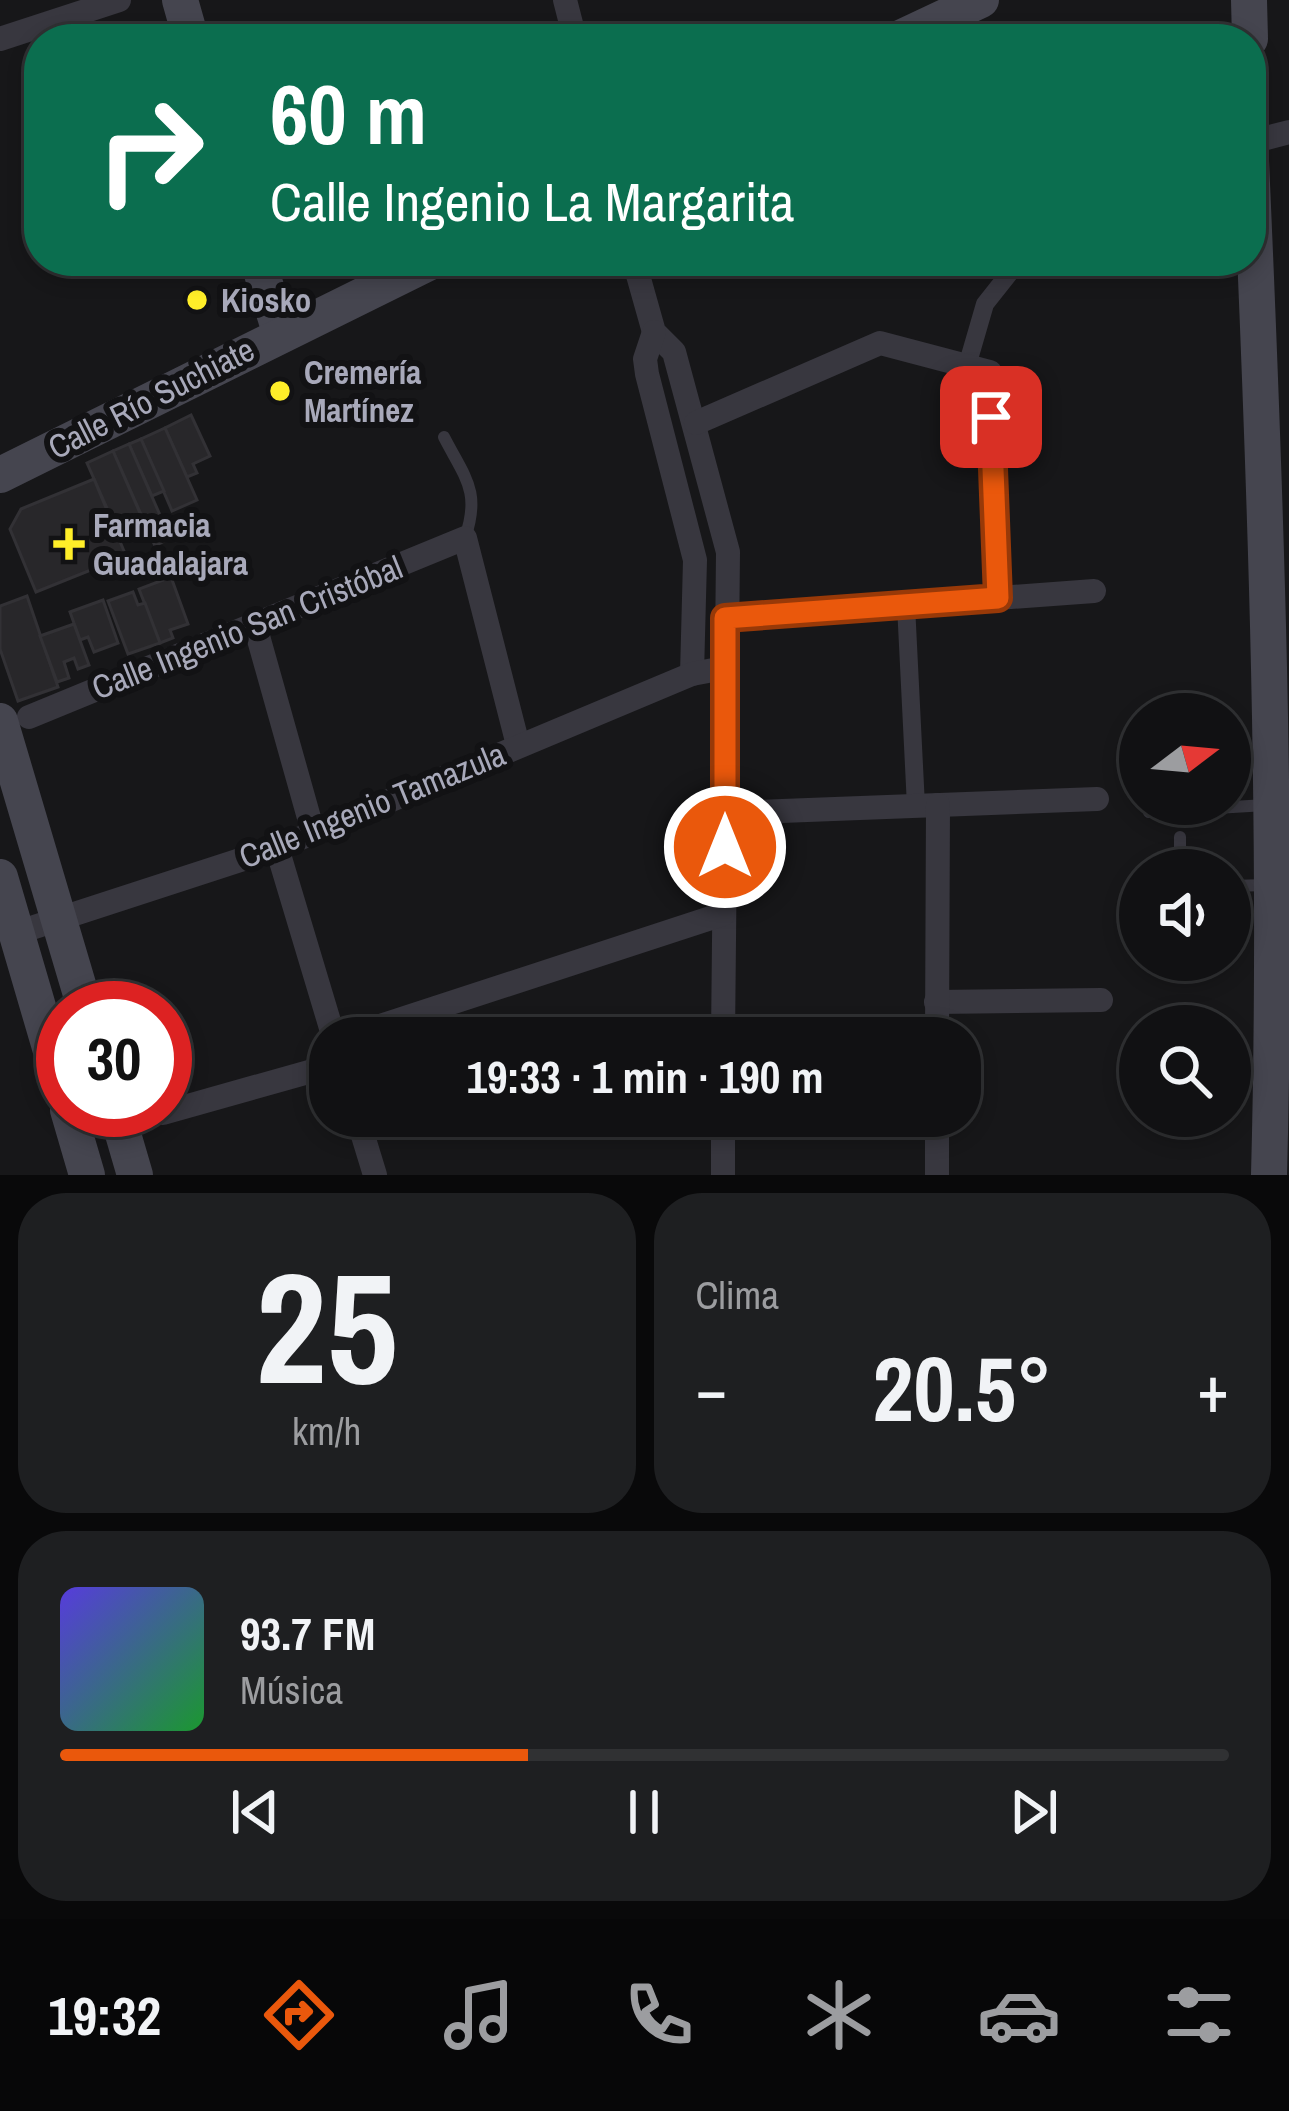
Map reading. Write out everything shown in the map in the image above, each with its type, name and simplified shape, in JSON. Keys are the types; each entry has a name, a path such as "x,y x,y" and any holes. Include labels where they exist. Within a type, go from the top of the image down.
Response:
{"main road":[{"path":"938,24 970,12"},
{"path":"263,276 280,332"},
{"name":"Calle Río Suchiate","path":"0,475 400,276"},
{"path":"1260,276 1277,491 1269,1175"},
{"path":"15,719 15,824 58,919 77,981"},
{"path":"0,877 36,1001"},
{"path":"76,1137 88,1175"},
{"path":"124,1137 136,1175"}],"street":[{"path":"45,24 118,0"},
{"path":"638,276 654,332 674,352 728,551 723,1017"},
{"path":"967,366 985,304 1007,276"},
{"path":"654,332 645,359 647,374 695,560 692,674"},
{"path":"695,423 880,343 989,372 998,598"},
{"path":"465,538 518,745"},
{"name":"Calle Ingenio San Cristóbal","path":"15,719 465,538"},
{"path":"725,618 1094,591"},
{"path":"906,605 927,806 937,1017"},
{"path":"254,622 313,832"},
{"name":"Calle Ingenio Tamazula","path":"16,933 277,848 692,674 724,668"},
{"path":"726,813 1097,799"},
{"path":"277,848 328,1017"},
{"path":"408,1017 723,914"},
{"path":"937,1002 1101,1000"},
{"path":"192,1105 309,1072"},
{"path":"363,1137 375,1175"},
{"path":"723,1137 723,1175"},
{"path":"937,1137 937,1175"}],"lane":[{"path":"444,437 473,491 474,510 465,538"},
{"path":"1251,806 1273,805"},
{"path":"1180,837 1180,849"},
{"path":"1251,886 1274,885"}],"building":[{"path":"191,415 210,456 193,464 197,473 187,477 165,428"},
{"path":"165,428 197,500 172,511 141,439"},
{"path":"141,439 164,491 152,496 129,444"},
{"path":"129,444 170,538 155,546 113,451"},
{"path":"113,451 143,520 117,531 87,463"},
{"name":"Farmacia Guadalajara","path":"94,479 126,556 36,592 10,529 21,509"},
{"path":"171,577 188,624 170,630 173,638 160,643 139,589"},
{"path":"133,592 138,605 145,603 160,643 128,654 108,601"},
{"path":"27,596 58,687 18,701 0,649 0,606"},
{"path":"103,600 118,643 94,652 88,637 80,640 70,612"},
{"path":"74,624 89,665 78,669 74,658 64,662 69,678 57,682 40,636"}],"place":[{"name":"Kiosko","path":"197,300"},
{"name":"Cremería Martínez","path":"280,391"},
{"name":"Farmacia Guadalajara","path":"69,544"}],"route":[{"path":"725,847 725,618 998,598 991,417"}]}
